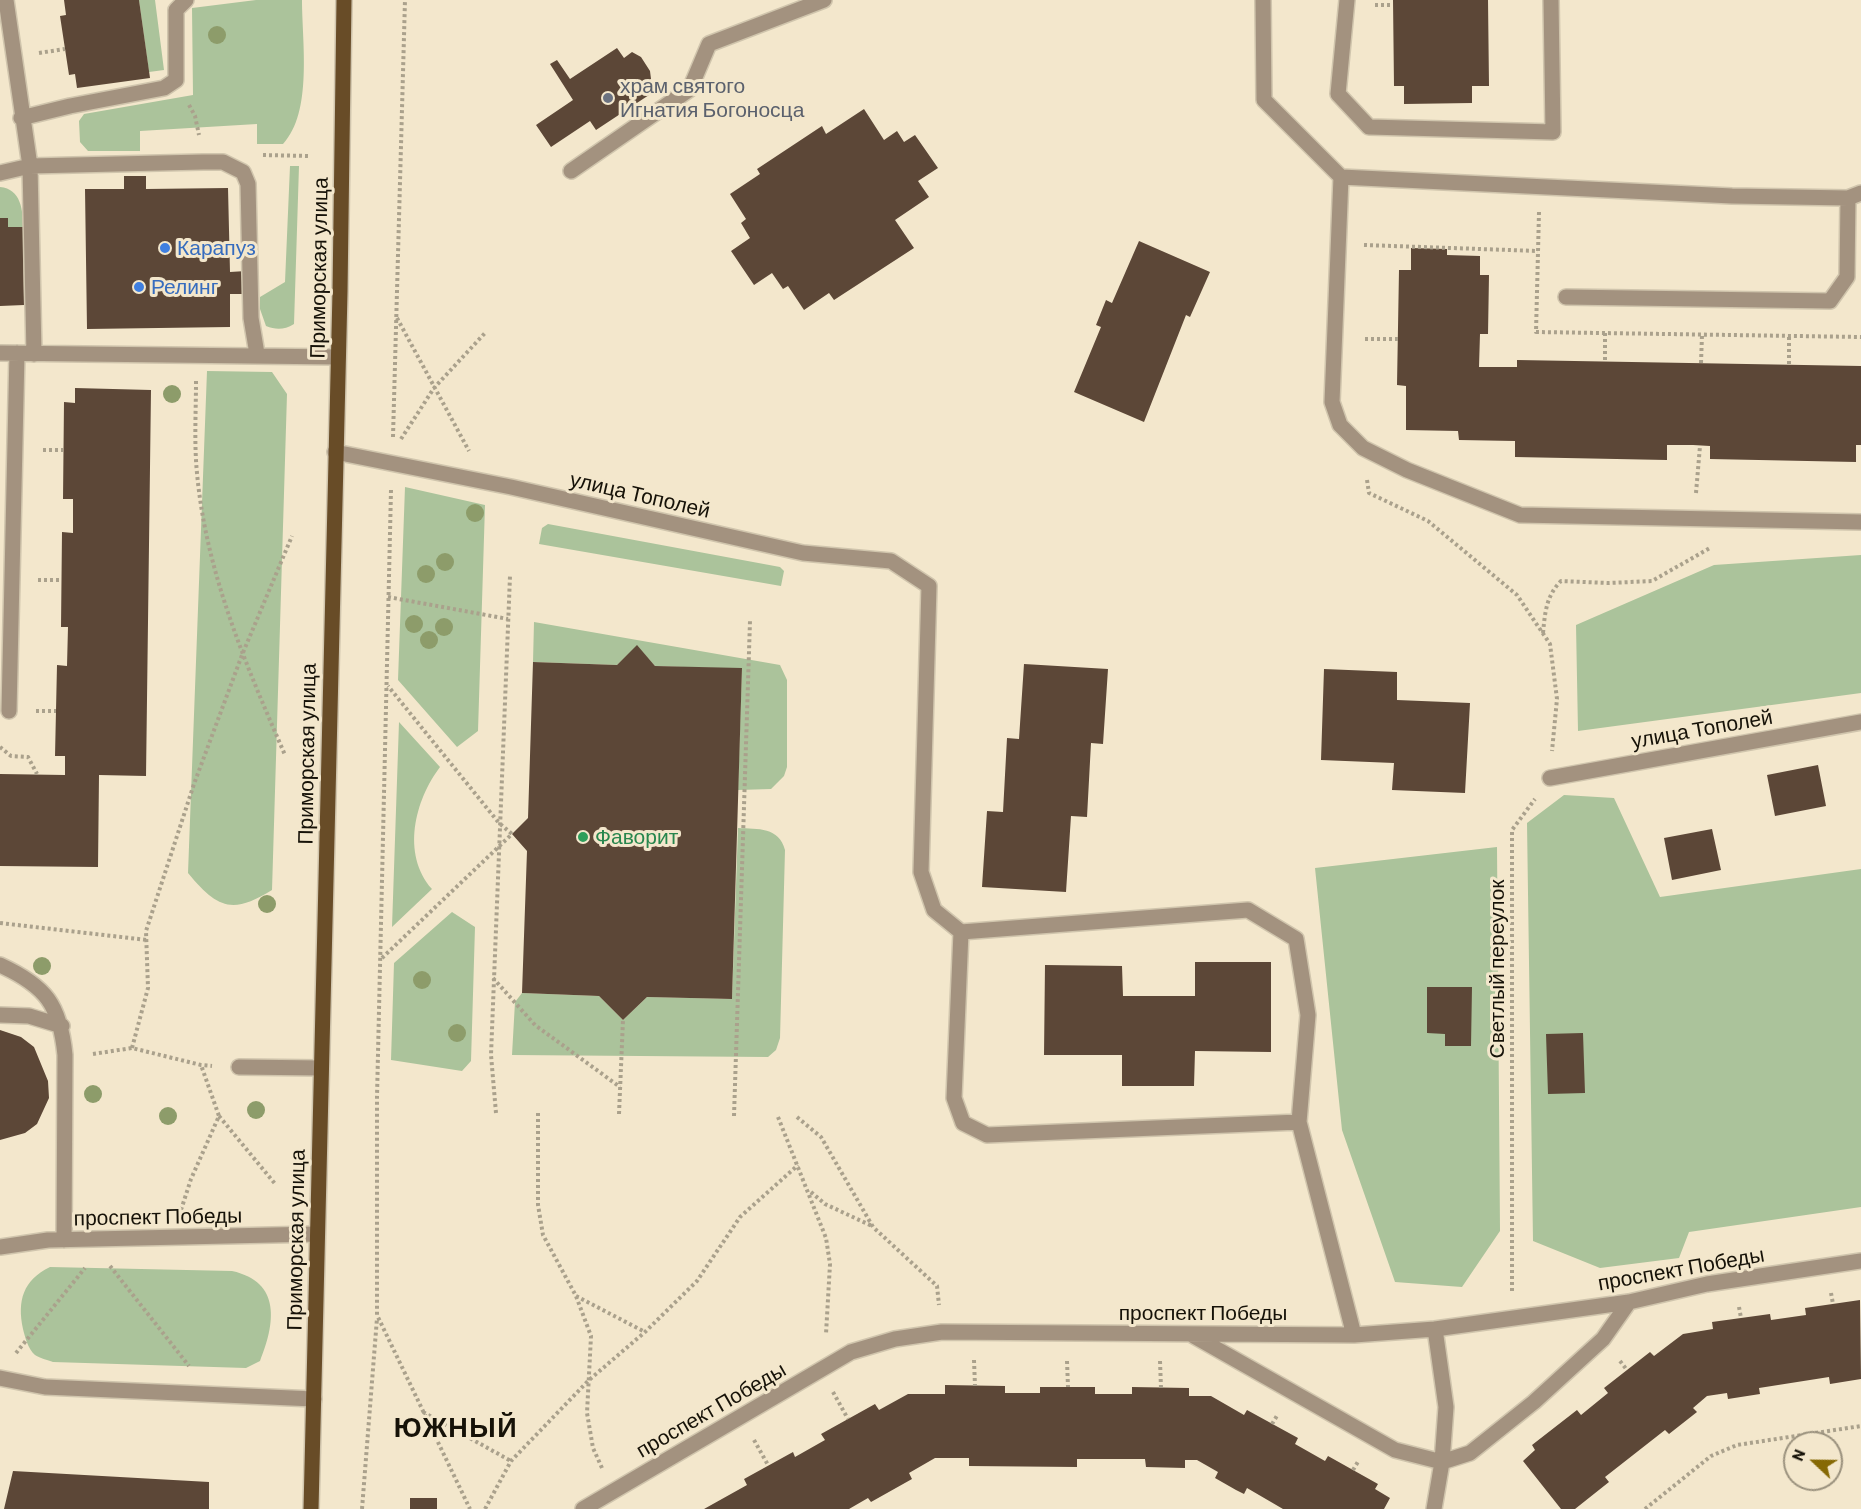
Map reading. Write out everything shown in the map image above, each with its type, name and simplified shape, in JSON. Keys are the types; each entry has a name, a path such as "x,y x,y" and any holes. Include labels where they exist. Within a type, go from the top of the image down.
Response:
{"main road":[{"name":"Приморская улица","path":"311,1509 338,357 344,0"}],"street":[{"path":"6,0 21,118 30,166 34,354"},
{"path":"21,118 164,88 176,80 176,10 186,0"},
{"path":"571,171 690,88 709,44 824,0"},
{"path":"1263,0 1264,100 1341,177 1732,196 1854,196 1847,277 1830,301 1566,297"},
{"path":"1347,0 1338,94 1369,127 1553,132 1551,0"},
{"path":"0,173 30,166 203,162 223,162 243,172 248,184 251,318 258,354"},
{"path":"1341,177 1336,244 1332,402 1340,425 1363,448 1407,470 1520,515 1724,521 1861,522"},
{"path":"0,353 195,353 338,357"},
{"path":"9,711 17,353"},
{"name":"улица Тополей","path":"335,453 485,482 803,554 891,561 929,586 921,872 934,910 960,932"},
{"name":"улица Тополей","path":"1550,778 1861,722"},
{"path":"1299,1122 987,1135 963,1123 954,1098 960,932 1248,910 1296,939 1308,1015 1299,1122 1354,1335"},
{"path":"0,966 29,978 48,999 62,1026 65,1055 64,1240"},
{"path":"0,1015 29,1016 62,1026"},
{"path":"239,1066 321,1068"},
{"name":"проспект Победы","path":"0,1247 64,1240 317,1234"},
{"name":"проспект Победы","path":"583,1509 851,1352 895,1339 942,1332 1354,1335 1435,1329 1629,1302 1707,1284 1861,1260"},
{"path":"1189,1334 1395,1450 1442,1461 1470,1453 1534,1402 1603,1339 1629,1302"},
{"path":"1434,1509 1442,1461 1446,1407 1435,1329"},
{"path":"0,1378 45,1387 314,1399"}],"path":[{"path":"405,0 395,444 434,388 485,333"},
{"path":"1365,5 1393,5"},
{"path":"176,80 195,116 203,162"},
{"path":"257,155 308,156"},
{"path":"1539,218 1539,238"},
{"path":"1336,244 1538,251"},
{"path":"397,317 485,482"},
{"path":"1605,333 1605,361"},
{"path":"1701,363 1702,335"},
{"path":"1789,336 1789,364"},
{"path":"1365,339 1398,339"},
{"path":"195,353 197,473 215,574 242,656 285,755"},
{"path":"1694,520 1700,446"},
{"path":"1363,448 1369,493 1428,521 1517,595 1550,644 1557,699 1550,778"},
{"path":"362,1509 377,1315 377,1097 391,501"},
{"path":"1543,634 1546,608 1552,590 1561,581 1610,583 1652,581 1722,540 1724,521"},
{"path":"132,1048 148,988 146,931 194,784 242,656 292,536"},
{"path":"496,1113 490,1055 510,576"},
{"path":"388,597 508,620"},
{"path":"734,1116 750,621"},
{"path":"381,958 512,834 499,823 387,685"},
{"path":"0,747 11,756 28,757 38,774"},
{"name":"Светлый переулок","path":"1512,1318 1512,830 1550,778"},
{"path":"0,923 147,940"},
{"path":"493,978 535,1025 620,1087"},
{"path":"619,1114 623,1020"},
{"path":"65,1055 132,1048 201,1065 239,1066"},
{"path":"201,1065 219,1116 276,1185"},
{"path":"538,1113 538,1205 543,1235 576,1296 591,1336 587,1413 593,1448 612,1492"},
{"path":"173,1237 191,1179 219,1116"},
{"path":"778,1117 826,1238 830,1264 821,1370"},
{"path":"797,1117 821,1137 873,1227"},
{"path":"485,1509 511,1461 589,1380 645,1332 697,1281 740,1217 798,1165"},
{"path":"809,1191 825,1204 873,1227 937,1286 942,1332"},
{"path":"103,1257 187,1364"},
{"path":"26,1340 90,1261"},
{"path":"576,1296 645,1332"},
{"path":"377,1315 470,1509"},
{"path":"423,1412 511,1461"},
{"path":"1272,1424 1278,1414"},
{"path":"1645,1509 1711,1456 1737,1445 1861,1426"},
{"path":"1353,1470 1360,1457"}],"green space":[{"path":"139,0 155,0 164,70 149,72"},
{"path":"256,0 302,0 304,76 302,95 299,114 283,144 257,144 257,124 140,131 140,151 88,151 80,142 79,121 84,114 193,95 192,8"},
{"path":"290,166 299,166 294,324 277,329 266,326 260,309 260,297 285,282"},
{"path":"0,187 17,196 21,207 23,227 8,227 0,218"},
{"path":"207,371 272,372 287,394 272,890 246,903 235,905 226,904 208,894 188,873"},
{"path":"405,487 485,505 478,731 457,747 398,680"},
{"path":"548,524 780,567 784,571 781,586 539,544 542,528"},
{"path":"1861,555 1861,693 1578,731 1576,625 1714,565"},
{"path":"534,622 780,665 787,680 787,767 784,776 771,789 738,790 742,669 655,666 637,646 617,665 533,662"},
{"path":"399,722 440,767 424,795 415,827 414,844 417,860 422,875 432,889 392,927"},
{"path":"1564,795 1614,798 1660,897 1861,869 1861,1207 1689,1232 1679,1258 1600,1268 1533,1241 1527,823"},
{"path":"738,828 760,829 773,833 782,842 785,850 780,1038 776,1050 768,1057 512,1055 515,1002 522,993 599,996 623,1020 647,997 732,999"},
{"path":"1497,847 1500,1231 1462,1287 1395,1282 1342,1130 1315,868"},
{"path":"452,912 475,927 471,1061 462,1071 391,1060 394,963"},
{"path":"50,1267 232,1271 248,1277 260,1284 267,1295 270,1306 269,1333 260,1361 246,1368 53,1362 39,1357 30,1350 27,1343 21,1309 24,1292 28,1285 41,1272"}],"building":[{"path":"64,0 139,0 150,78 77,88 75,74 69,75 60,16 66,15"},
{"path":"1393,0 1488,0 1489,86 1472,86 1472,103 1404,104 1404,86 1394,86"},
{"name":"храм святого Игнатия Богоносца","path":"617,48 624,58 632,52 641,57 650,71 651,79 642,85 649,95 596,130 590,121 551,147 536,125 573,100 550,64 557,60 570,79"},
{"path":"864,109 884,140 897,131 904,142 915,135 938,168 918,181 929,197 895,220 914,248 834,300 829,293 804,310 788,286 783,289 772,273 754,285 731,251 750,238 741,223 746,219 730,194 760,174 757,169 822,126 826,134"},
{"path":"124,176 146,176 146,189 228,188 230,272 246,271 246,294 230,294 230,327 87,329 85,189 124,189"},
{"path":"0,218 8,218 8,227 23,227 24,305 0,306"},
{"path":"1139,241 1210,272 1190,317 1186,315 1144,422 1074,392 1101,327 1096,325 1106,300 1112,303"},
{"path":"1411,248 1447,249 1447,255 1480,256 1480,275 1489,275 1488,334 1480,334 1479,367 1517,367 1517,360 1861,366 1861,445 1856,445 1856,462 1710,459 1710,446 1693,445 1667,445 1667,460 1515,457 1515,441 1459,440 1458,431 1406,430 1406,386 1397,385 1399,270 1411,270"},
{"path":"75,388 151,390 146,776 99,775 98,867 0,866 0,774 65,775 65,756 55,756 57,665 67,666 68,627 61,627 62,532 73,533 73,499 63,499 64,402 75,403"},
{"path":"637,645 655,666 742,668 732,999 647,997 623,1020 599,996 522,993 527,851 512,834 528,818 533,662 617,665"},
{"path":"1024,664 1108,669 1103,744 1091,743 1087,817 1071,816 1066,892 982,887 987,811 1003,812 1007,738 1019,739"},
{"path":"1324,669 1397,672 1397,700 1470,703 1465,793 1392,790 1394,763 1321,760"},
{"path":"1818,765 1826,806 1775,816 1767,775"},
{"path":"1712,829 1721,870 1672,880 1664,838"},
{"path":"1195,962 1271,962 1271,1052 1195,1051 1194,1086 1122,1086 1122,1055 1044,1055 1045,965 1122,966 1123,996 1195,996"},
{"path":"1427,987 1472,987 1471,1046 1445,1046 1445,1034 1427,1033"},
{"path":"0,1030 21,1037 34,1047 48,1081 49,1098 37,1124 25,1133 0,1140"},
{"path":"1583,1033 1585,1093 1548,1094 1546,1034"},
{"path":"1860,1300 1861,1379 1830,1384 1829,1377 1759,1388 1760,1394 1728,1399 1727,1393 1707,1396 1693,1408 1697,1412 1669,1434 1665,1430 1605,1477 1609,1482 1575,1509 1561,1509 1523,1461 1535,1450 1532,1445 1577,1410 1581,1415 1608,1393 1604,1388 1650,1352 1654,1356 1683,1334 1713,1329 1712,1322 1770,1314 1771,1320 1806,1315 1805,1308"},
{"path":"945,1385 1005,1386 1005,1393 1040,1393 1040,1387 1095,1387 1095,1394 1132,1394 1132,1387 1189,1388 1189,1396 1211,1396 1244,1415 1247,1410 1298,1438 1295,1444 1325,1461 1328,1456 1378,1484 1375,1489 1390,1498 1384,1509 1283,1509 1247,1488 1244,1494 1236,1490 1215,1478 1218,1472 1197,1460 1185,1460 1185,1468 1146,1467 1145,1459 1077,1459 1077,1467 969,1466 969,1458 935,1458 909,1473 912,1479 871,1502 868,1498 849,1509 704,1509 747,1485 744,1479 793,1452 795,1457 825,1440 821,1434 875,1404 879,1410 908,1394 945,1394"},
{"path":"13,1471 209,1482 209,1509 4,1509"},
{"path":"410,1498 437,1498 437,1509 410,1509"}],"place":[{"name":"храм святого Игнатия Богоносца","path":"608,98"},
{"name":"Карапуз","path":"165,248"},
{"name":"Релинг","path":"139,287"},
{"name":"Фаворит","path":"583,837"}],"district":[{"name":"ЮЖНЫЙ","path":"456,1428"}]}
